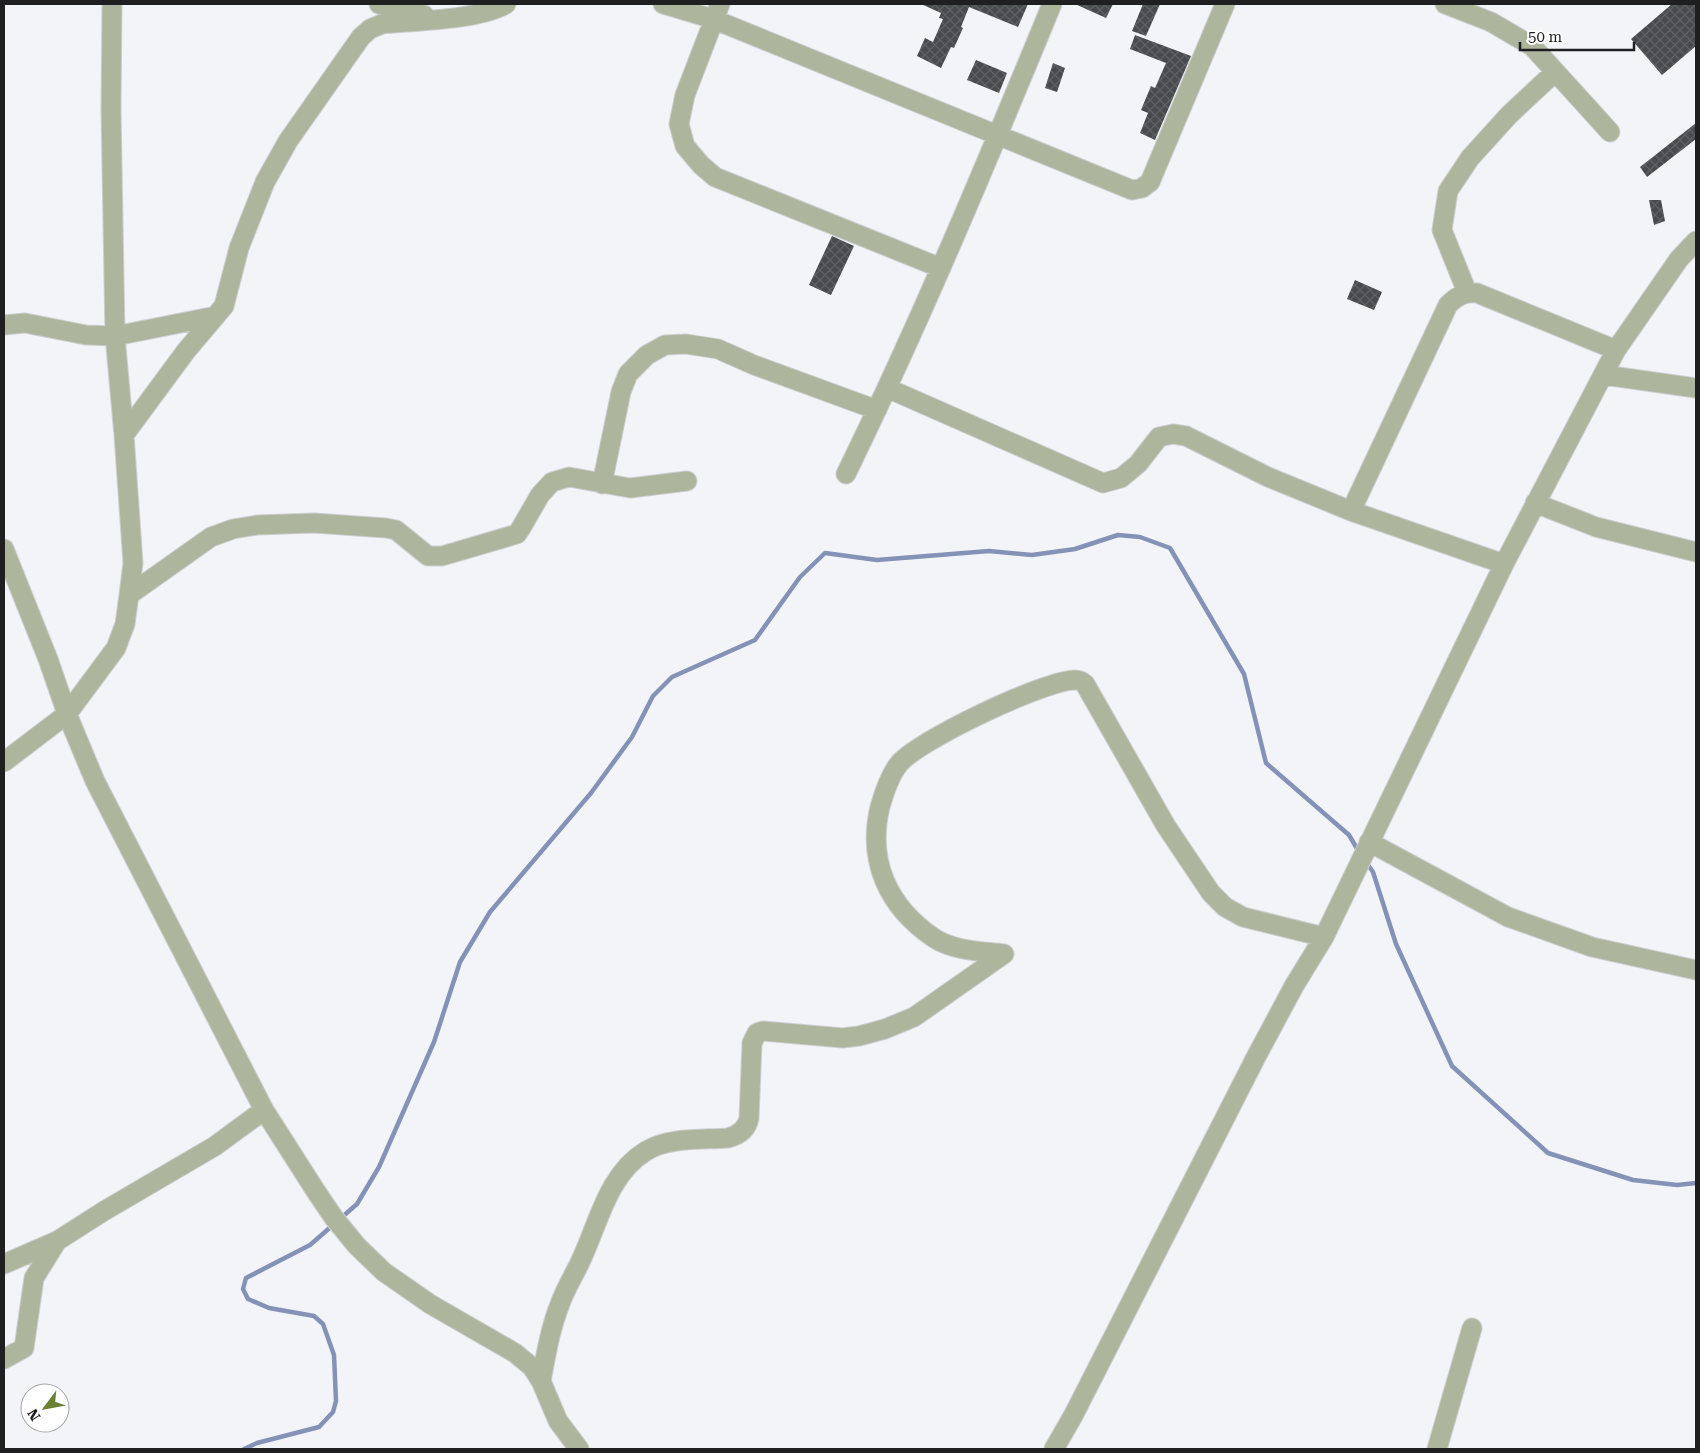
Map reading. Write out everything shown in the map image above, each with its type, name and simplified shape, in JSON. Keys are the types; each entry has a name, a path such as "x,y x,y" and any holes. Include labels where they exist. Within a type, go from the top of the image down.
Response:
{"street":[{"path":"4,762 67,714 116,648 125,624 132,563 124,435 115,336 111,109 112,4"},
{"path":"379,4 439,19"},
{"path":"124,435 186,350 224,306 239,248 265,182 288,141 352,49 370,29 382,24 439,19 498,8 506,4"},
{"path":"663,4 717,11 1132,190 1142,188 1150,182 1225,4"},
{"path":"846,474 941,268 999,134 1052,4"},
{"path":"1445,4 1491,22 1532,46 1610,132"},
{"path":"717,11 685,95 679,124 685,146 701,165 715,177 941,268"},
{"path":"1467,292 1442,230 1448,191 1470,158 1509,115 1556,72"},
{"path":"1054,1449 1073,1416 1260,1049 1294,986 1324,937 1504,564 1616,350 1679,259 1696,241"},
{"path":"1351,511 1448,305 1457,296 1467,292 1477,293 1616,350"},
{"path":"4,325 25,324 86,335 115,336 216,316"},
{"path":"602,484 617,410 628,374 647,355 666,345 686,344 718,350 877,410"},
{"path":"1604,375 1696,388"},
{"path":"887,388 1103,483 1121,478 1138,464 1160,437 1173,434 1186,436 1268,477 1351,511 1504,564"},
{"path":"129,595 211,537 233,529 257,525 314,523 386,528 396,530 428,556 442,556 517,534 540,495 552,482 569,477 630,488 687,481"},
{"path":"1535,503 1596,527 1696,552"},
{"path":"4,549 8,573 48,659 67,714 96,781 264,1110 317,1193 357,1246 384,1272 430,1304 515,1353 532,1368 541,1381 558,1421 579,1449"},
{"path":"541,1381 550,1335 560,1303 582,1260 609,1193 618,1177 630,1163 647,1150 680,1141 728,1138 735,1136 748,1125 752,1043 756,1033 764,1031 842,1038 859,1036 885,1029 914,1018 1004,954 959,949 935,938 908,917 891,894 880,872 876,853 876,822 882,798 889,780 899,764 920,746 962,723 1006,703 1044,688 1068,681 1081,680 1166,826 1211,893 1225,907 1243,917 1324,937"},
{"path":"1369,842 1508,917 1592,947 1696,969"},
{"path":"4,1264 57,1241 215,1146 264,1110"},
{"path":"4,1359 24,1348 34,1278 57,1241"},
{"path":"1437,1449 1472,1328"}],"building":[{"path":"921,4 1028,4 1018,27 969,7 961,27 963,28 954,48 951,47 941,68 917,56 925,38 933,42 943,19 939,18 941,13"},
{"path":"1075,4 1113,4 1106,18"},
{"path":"1143,4 1160,4 1146,36 1132,31"},
{"path":"1672,4 1696,4 1696,46 1662,75 1631,39"},
{"path":"1135,35 1191,56 1155,140 1140,133 1148,113 1141,110 1151,86 1155,88 1166,63 1130,49"},
{"path":"976,60 1007,73 999,93 967,80"},
{"path":"1053,63 1065,68 1057,92 1045,88"},
{"path":"1696,123 1696,139 1647,177 1640,167"},
{"path":"1649,200 1661,200 1665,221 1654,225"},
{"path":"832,236 854,246 831,295 809,285"},
{"path":"1355,280 1382,292 1374,310 1347,299"}],"waterway":[{"path":"341,1218 357,1204 379,1167 434,1042 460,962 490,912 591,793 632,737 653,696 672,677 755,640 800,577 825,553 877,560 989,551 1032,555 1075,549 1118,535 1140,537 1170,548 1244,674 1266,763 1349,835 1359,852"},
{"path":"1366,862 1373,872 1396,944 1452,1066 1548,1153 1633,1180 1677,1185 1696,1183"},
{"path":"244,1449 257,1443 319,1427 333,1412 336,1401 334,1355 323,1324 314,1316 269,1308 248,1299 243,1289 246,1278 310,1245 333,1225"}]}
